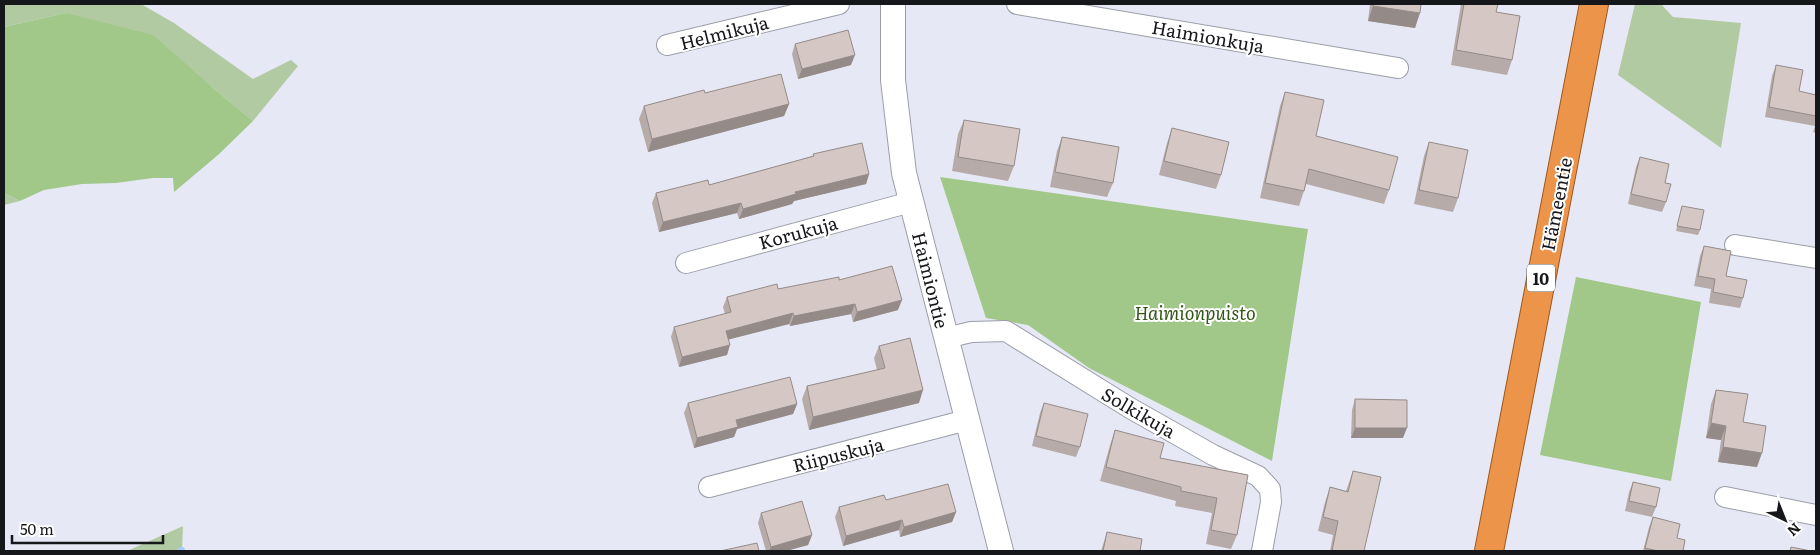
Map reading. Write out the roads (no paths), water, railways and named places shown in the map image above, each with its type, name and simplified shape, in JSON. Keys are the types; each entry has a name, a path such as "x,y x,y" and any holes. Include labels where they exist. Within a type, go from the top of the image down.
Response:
{"highway":[{"name":"Hämeentie","path":"1489,551 1594,4"}],"street":[{"name":"Helmikuja","path":"667,45 839,4"},
{"name":"Haimiontie","path":"893,4 893,80 904,173 1001,551"},
{"name":"Haimionkuja","path":"1017,4 1398,68"},
{"name":"Korukuja","path":"686,263 911,202"},
{"path":"1735,245 1816,258"},
{"name":"Solkikuja","path":"946,338 971,332 1006,331 1130,408 1213,455 1258,476 1270,489 1271,502 1262,551"},
{"name":"Riipuskuja","path":"709,486 967,420"},
{"path":"1725,497 1816,515"}],"park label":[{"name":"Haimionpuisto","path":"1195,312"}]}
